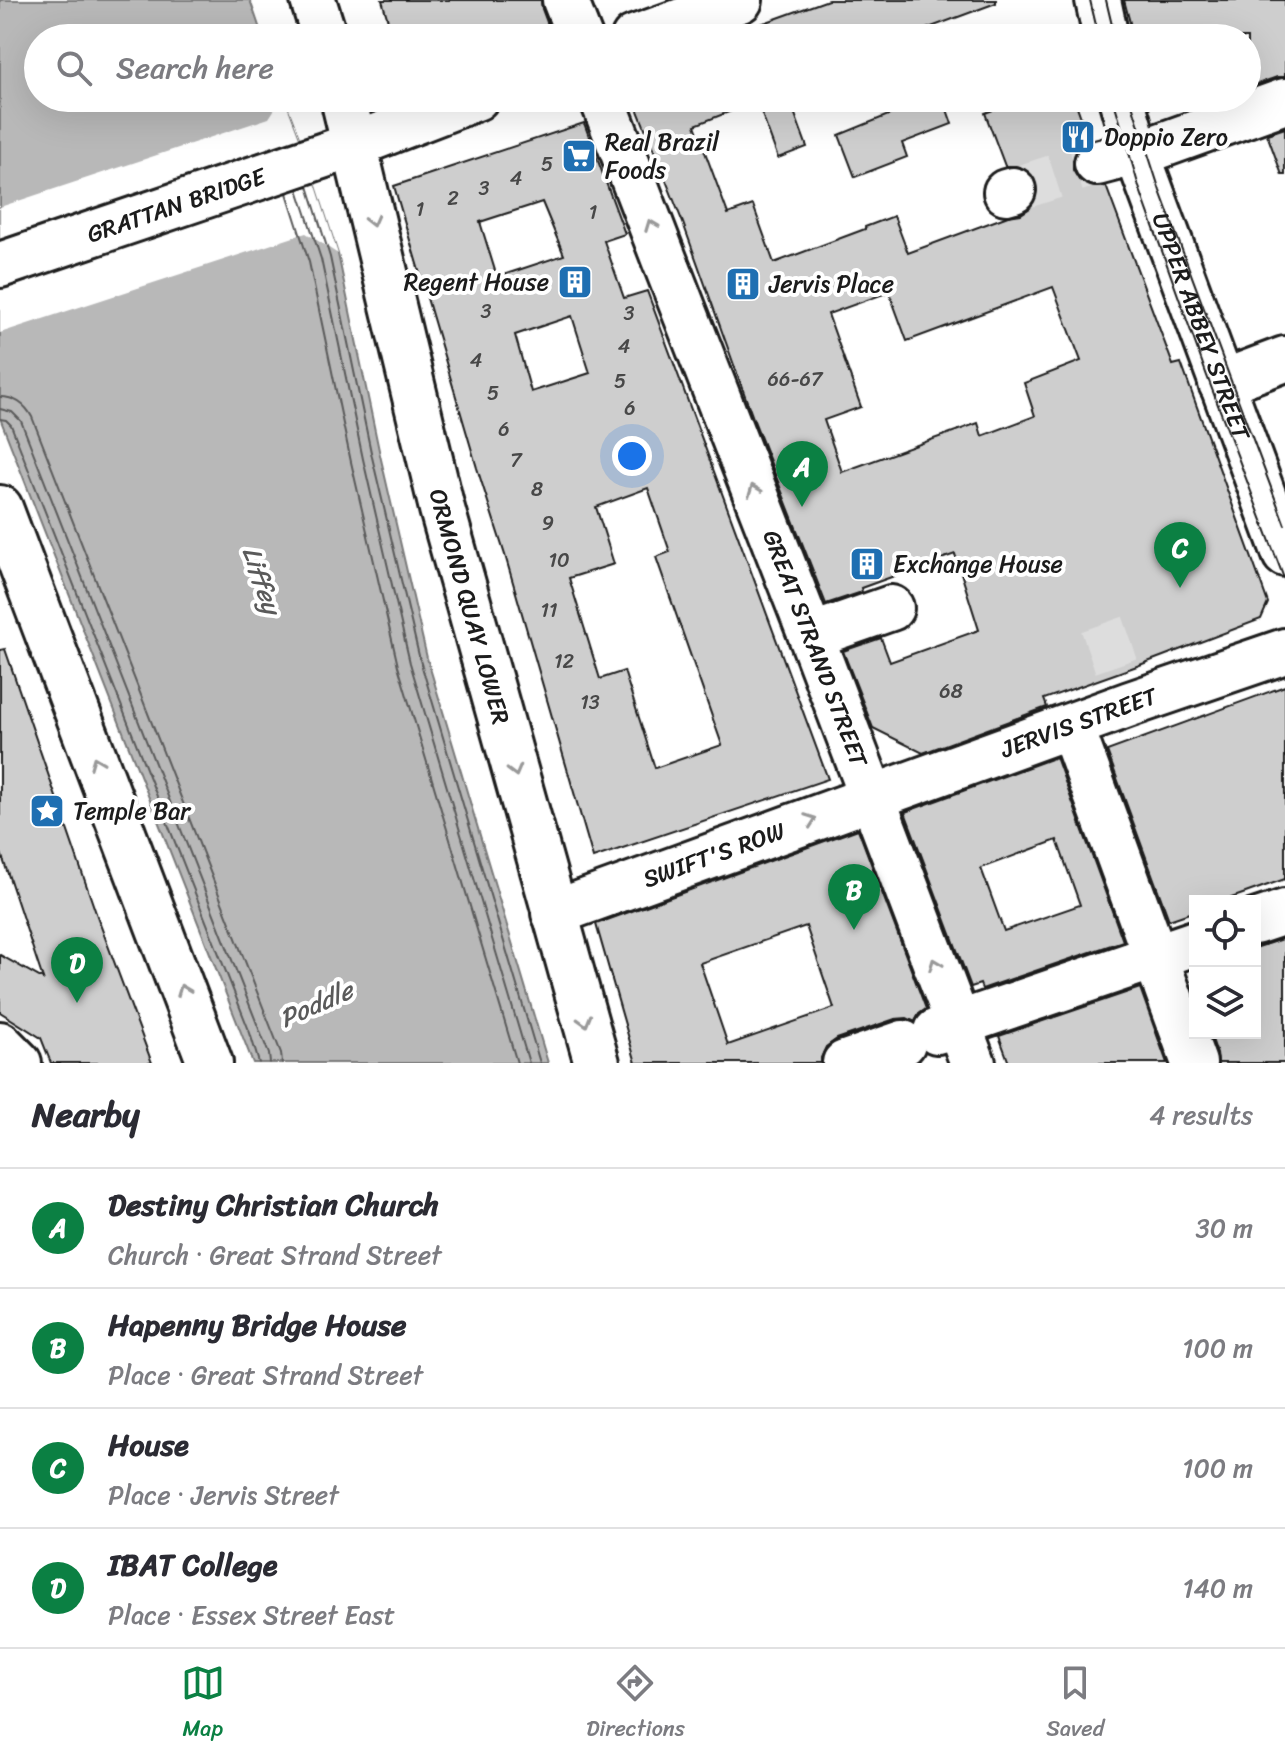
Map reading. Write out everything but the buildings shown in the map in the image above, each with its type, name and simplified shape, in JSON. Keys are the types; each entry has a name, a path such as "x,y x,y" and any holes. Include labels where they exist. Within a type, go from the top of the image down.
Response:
{"street":[{"path":"313,0 321,24"},
{"path":"565,0 574,24"},
{"path":"673,24 740,0"},
{"path":"1098,0 1103,24"},
{"path":"1261,109 1285,101"},
{"name":"ORMOND QUAY LOWER","path":"346,112 442,509 597,1063"},
{"name":"GRATTAN BRIDGE","path":"0,265 354,145 440,112"},
{"name":"GREAT STRAND STREET","path":"607,112 873,797 943,1040"},
{"name":"UPPER ABBEY STREET","path":"1120,112 1117,158 1221,383 1285,554"},
{"path":"1117,158 1253,112"},
{"path":"1221,383 1285,359"},
{"path":"0,508 210,1063"},
{"path":"811,636 891,608"},
{"name":"JERVIS STREET","path":"873,797 1071,726 1125,689 1285,651"},
{"path":"1071,726 1175,950 1194,1063"},
{"name":"SWIFT'S ROW","path":"554,913 873,797"},
{"path":"1261,920 1285,912"},
{"path":"845,1063 943,1040 1175,950"},
{"path":"0,1044 19,1063"}],"water":[{"path":"0,0 250,0 258,24 24,24 24,112 289,112 338,254 427,658 548,1063 253,1063 0,418"}],"pier":[{"path":"273,112 289,112 338,254 306,233 0,333 0,207 269,118"}],"tunnel":[{"path":"1013,190 1097,163"},
{"path":"1102,624 1119,673"}],"tram line":[{"path":"1090,0 1096,24"},
{"path":"1106,0 1112,24"},
{"path":"1117,112 1139,187 1285,581"},
{"path":"1135,112 1160,191 1285,525"}],"place":[{"name":"Doppio Zero","path":"1078,137"},
{"name":"Real Brazil Foods","path":"579,156"},
{"name":"Regent House","path":"575,282"},
{"name":"Jervis Place","path":"743,284"},
{"name":"Destiny Christian Church","path":"802,507"},
{"name":"Exchange House","path":"867,564"},
{"name":"House","path":"1180,588"},
{"name":"Temple Bar","path":"47,811"},
{"name":"Hapenny Bridge House","path":"854,930"},
{"name":"IBAT College","path":"77,1003"}],"water label":[{"name":"Liffey","path":"262,580"},
{"name":"Poddle","path":"316,1004"}]}
